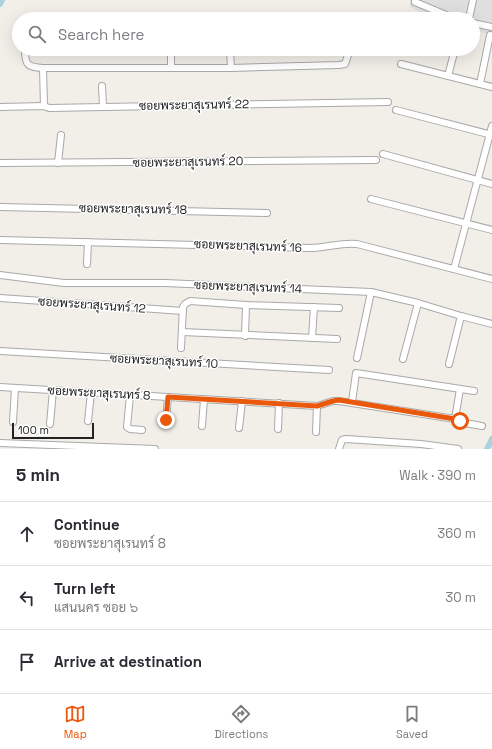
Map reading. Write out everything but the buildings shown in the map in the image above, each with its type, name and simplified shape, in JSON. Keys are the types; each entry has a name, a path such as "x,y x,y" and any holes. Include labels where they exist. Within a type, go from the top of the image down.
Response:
{"street":[{"path":"470,12 473,0"},
{"path":"415,2 439,12"},
{"path":"480,24 492,27"},
{"path":"480,84 490,35"},
{"path":"25,56 25,60 28,65 33,68 230,68 339,65 345,64 348,56"},
{"path":"171,56 171,68"},
{"path":"230,56 230,68"},
{"path":"448,76 453,56"},
{"path":"401,64 492,87"},
{"path":"43,68 44,106"},
{"path":"102,86 103,107"},
{"name":"ซอยพระยาสุเรนทร์ 22","path":"0,107 44,106 49,108 388,102"},
{"path":"396,110 491,134"},
{"path":"454,269 492,126"},
{"path":"58,163 61,135"},
{"path":"383,154 492,184"},
{"name":"ซอยพระยาสุเรนทร์ 20","path":"0,163 376,160"},
{"path":"371,199 492,230"},
{"name":"ซอยพระยาสุเรนทร์ 18","path":"0,207 267,212"},
{"name":"ซอยพระยาสุเรนทร์ 16","path":"0,240 310,248 324,248 351,243 492,279"},
{"path":"87,264 88,242"},
{"name":"ซอยพระยาสุเรนทร์ 14","path":"0,275 64,283 172,284 371,292 418,303 492,324"},
{"path":"357,358 371,292"},
{"name":"ซอยพระยาสุเรนทร์ 12","path":"0,298 183,311"},
{"path":"181,348 183,311 185,304 190,301 246,305 339,308"},
{"path":"403,359 418,303"},
{"path":"245,336 246,305"},
{"path":"312,338 314,307"},
{"path":"450,364 461,316"},
{"path":"182,332 337,339"},
{"name":"ซอยพระยาสุเรนทร์ 10","path":"0,351 329,370"},
{"path":"352,402 356,373 474,391"},
{"name":"ซอยพระยาสุเรนทร์ 8","path":"0,388 317,406 333,401 352,402 455,419 465,423 482,426"},
{"path":"13,422 15,388"},
{"path":"455,419 460,389"},
{"path":"50,424 53,390"},
{"path":"88,421 91,393"},
{"path":"130,395 127,427 130,429 142,430"},
{"path":"166,420 168,397"},
{"path":"202,426 204,399"},
{"path":"239,428 242,401"},
{"path":"278,429 279,403"},
{"path":"316,432 317,406"},
{"path":"339,449 342,440 346,439 421,444 458,449"},
{"path":"0,443 154,449"}],"shaded area":[{"path":"410,0 492,0 492,35 480,32 480,12 420,12 410,7"}],"waterway":[{"path":"0,4 2,0"},
{"path":"487,449 492,439"}],"route":[{"path":"166,420 168,397 317,406 339,400 460,421"}]}
